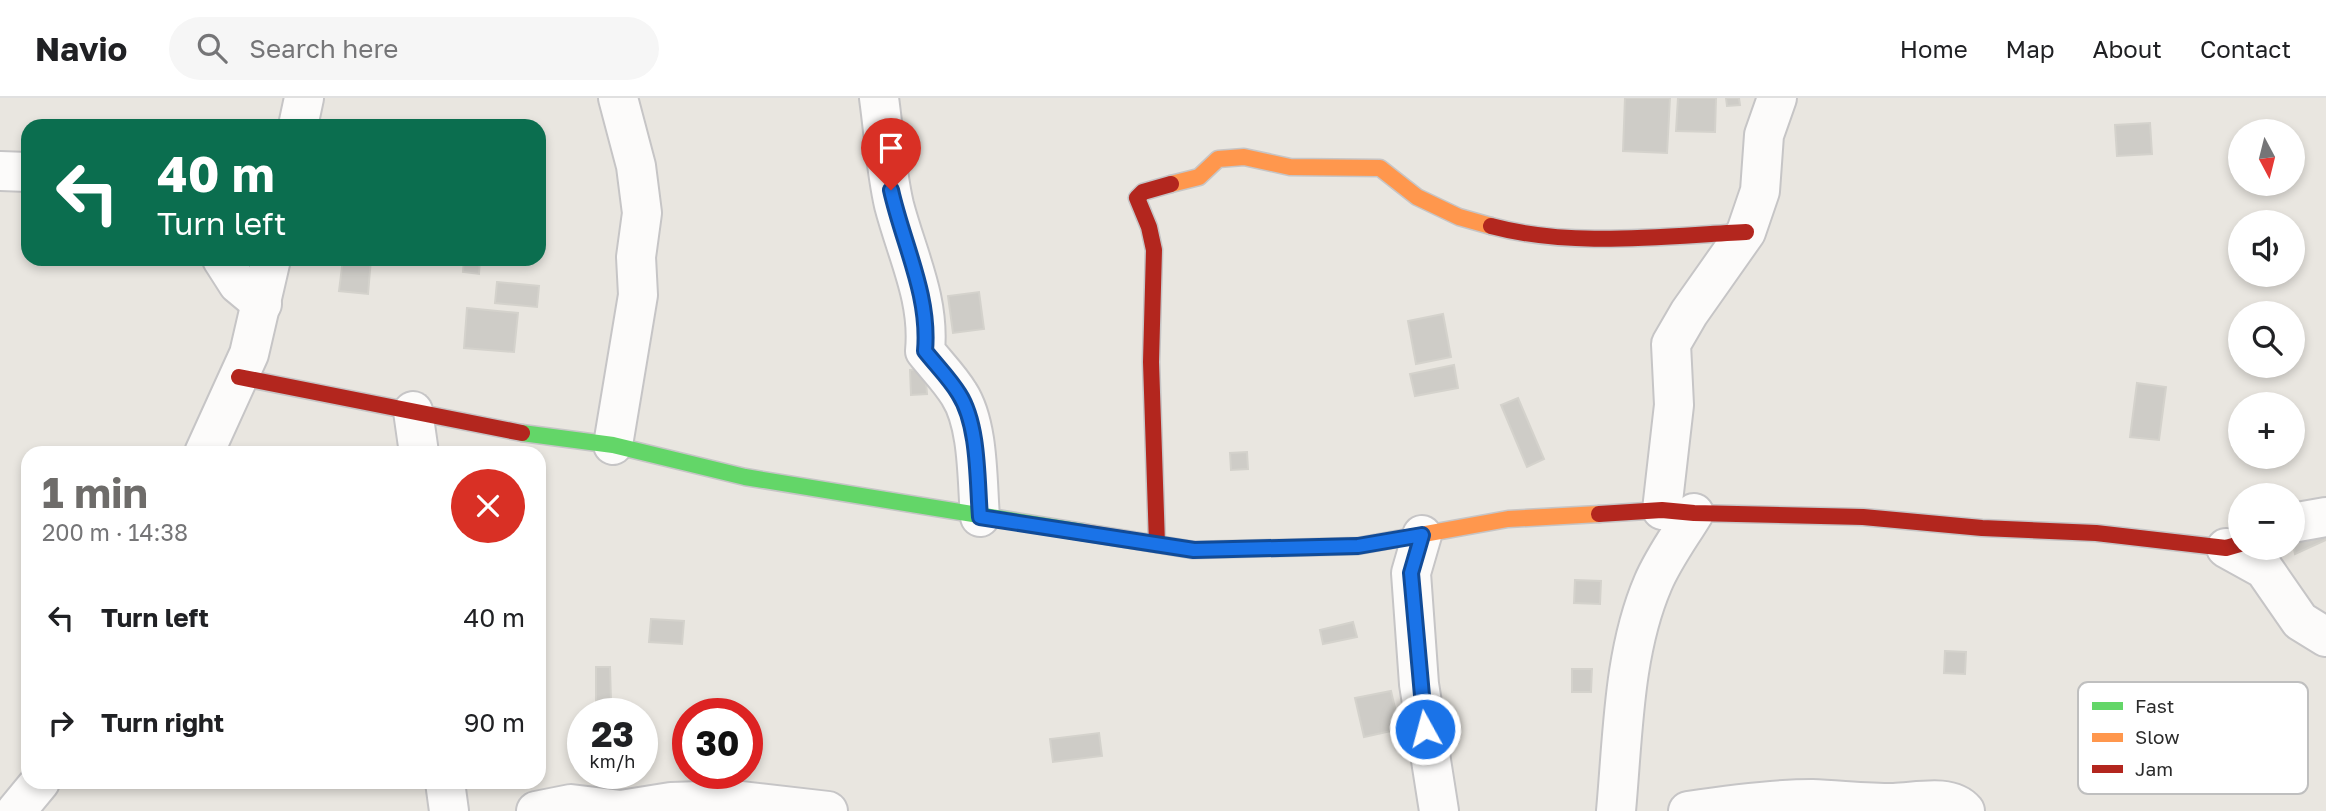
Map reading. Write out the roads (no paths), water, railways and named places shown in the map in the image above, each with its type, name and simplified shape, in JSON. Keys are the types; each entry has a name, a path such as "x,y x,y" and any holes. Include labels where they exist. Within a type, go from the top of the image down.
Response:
{"street":[{"path":"300,119 304,98"},
{"path":"613,445 638,295 636,257 642,213 636,166 618,98"},
{"path":"879,98 887,173 924,304 927,331 925,351 959,394 968,413 980,517"},
{"path":"1616,811 1623,730 1637,627 1678,512 1671,344 1689,313 1746,232 1760,191 1764,135 1777,98"},
{"path":"1157,544 1151,362 1154,250 1149,227 1137,198 1143,192 1199,177 1218,159 1244,157 1290,167 1380,168 1420,201 1506,231 1598,237 1746,232"},
{"path":"0,171 21,172"},
{"path":"226,266 238,284 262,304"},
{"path":"207,446 249,354 270,266"},
{"path":"239,377 521,433 613,445 744,477 1194,550 1358,546 1508,519 1678,512 1863,517 1982,528 2096,533 2228,546"},
{"path":"414,411 418,446"},
{"path":"2305,521 2326,517"},
{"path":"1422,535 1411,573 1411,586 1419,684 1439,811"},
{"path":"2252,560 2264,569 2300,621 2326,637"},
{"path":"16,811 34,789"},
{"path":"446,789 449,811"},
{"path":"1688,811 1810,799 1894,803 1948,801 1965,811"},
{"path":"536,811 571,804 621,810 671,802 732,800 828,811"}]}
